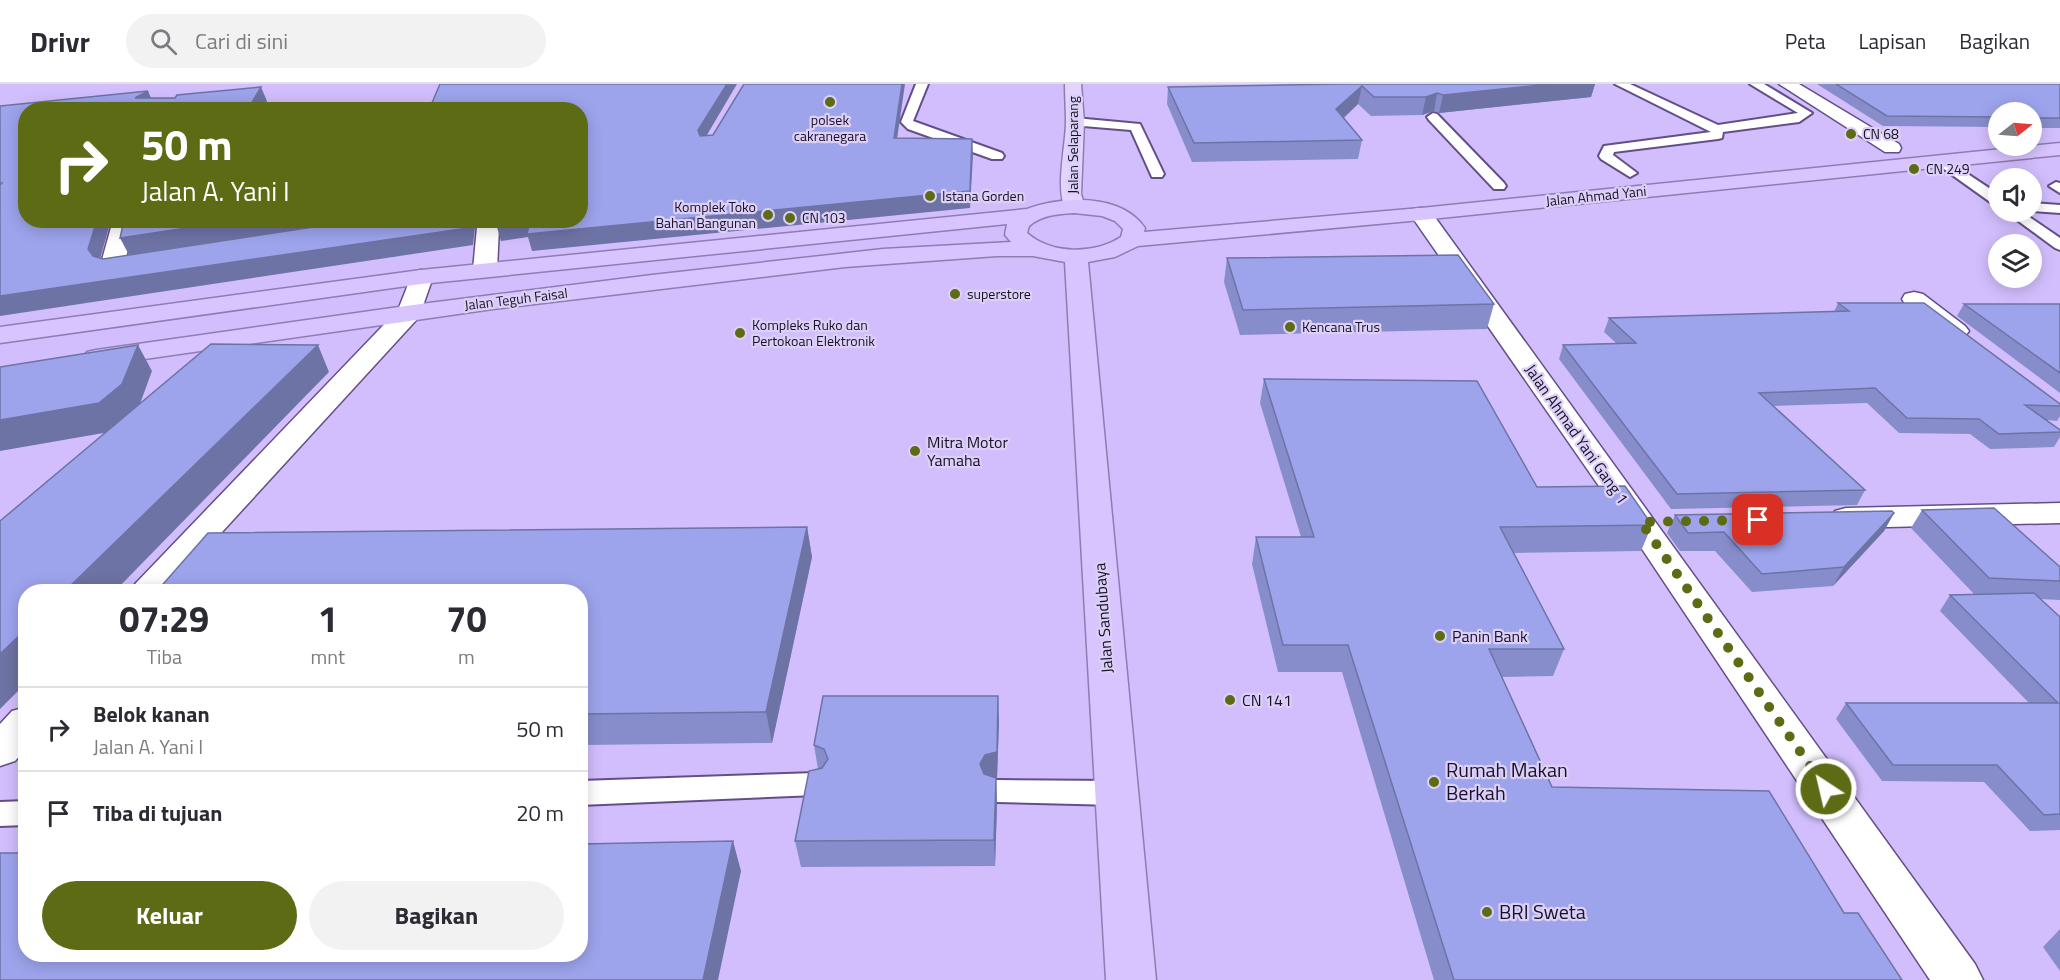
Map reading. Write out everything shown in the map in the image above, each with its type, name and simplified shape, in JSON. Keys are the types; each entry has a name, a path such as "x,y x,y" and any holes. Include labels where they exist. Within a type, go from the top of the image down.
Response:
{"highway":[{"path":"2042,133 2060,131"},
{"path":"1606,176 1988,138"},
{"name":"Jalan Ahmad Yani","path":"1131,231 1421,214 2060,149"},
{"path":"1475,189 1523,184"},
{"path":"1131,231 1332,202"},
{"name":"Jalan Teguh Faisal","path":"3,337 421,277 1029,215 1057,208 1074,207 1107,211 1131,231 1116,250 1076,256 1035,249 938,251 677,279 410,312 70,362"},
{"path":"1029,215 1018,224 1017,235 1035,249"},
{"name":"Jalan Sandubaya","path":"1076,256 1131,980"}],"main road":[{"name":"Jalan Selaparang","path":"1074,207 1071,194 1077,84"}],"street":[{"path":"1787,84 1892,148"},
{"name":"Jalan Ahmad Yani Gang 1","path":"1421,214 1641,522 1958,980"},
{"path":"122,228 111,265 116,267 169,259"},
{"path":"484,270 488,228"},
{"path":"155,584 410,312 421,277"},
{"path":"1914,299 1978,347"},
{"path":"211,366 246,336"},
{"path":"1817,519 2060,513"},
{"path":"1993,516 2027,546"},
{"path":"1641,522 1676,521"},
{"path":"0,750 18,731"}],"lane":[{"path":"922,84 907,122 912,126 997,156"},
{"path":"1622,84 1716,129 1799,118 1806,113 1756,84"},
{"path":"1433,117 1499,186"},
{"path":"1075,122 1136,127 1156,174"},
{"path":"1630,173 1606,156 1609,149 1710,137 1718,135 1716,129"},
{"path":"1942,161 1988,194"},
{"path":"2042,207 2060,208"},
{"path":"2028,222 2060,244"},
{"path":"588,793 816,784"},
{"path":"997,791 1116,794"},
{"path":"0,814 18,813"}],"building":[{"path":"440,84 727,84 698,130 700,136 713,135 744,84 902,84 894,138 972,139 970,191 527,234 528,228 588,228 588,102 432,102"},
{"path":"1550,84 1443,95 1437,93 1426,97 1374,97 1362,86 1336,109 1362,140 1194,143 1168,87"},
{"path":"1836,84 2060,84 2060,118 2042,118 2042,102 1988,102 1988,117 1887,116"},
{"path":"261,87 252,102 39,102 148,91 135,98 175,98 177,95"},
{"path":"18,104 18,228 95,228 88,249 93,256 103,259 307,228 468,228 0,296 0,185 2,183 0,183 0,106"},
{"path":"122,228 187,228 120,238"},
{"path":"1458,255 1494,304 1243,310 1227,258"},
{"path":"1838,303 1924,303 2060,404 2060,406 2025,405 2060,432 1999,434 1979,419 1907,418 1875,388 1759,393 1865,490 1677,494 1563,345 1636,343 1609,318 1849,311"},
{"path":"1964,304 2060,304 2060,373"},
{"path":"211,344 318,345 72,584 18,584 18,637 0,654 0,521"},
{"path":"138,345 122,384 99,403 0,420 0,367"},
{"path":"1264,379 1477,381 1537,487 1625,486 1652,525 1500,527 1564,649 1489,649 1552,787 1769,791 1844,913 1858,913 1902,980 1454,980 1348,645 1283,645 1256,537 1314,537"},
{"path":"1994,508 2060,567 2060,581 1989,578 1922,510"},
{"path":"1892,511 1894,513 1844,567 1762,574 1724,532 1688,533 1675,515"},
{"path":"807,527 766,712 588,714 588,584 163,584 208,533"},
{"path":"2034,593 2060,617 2060,814 2044,815 1997,765 1893,765 1846,703 2058,703 1950,595"},
{"path":"823,696 998,696 997,752 985,755 980,764 984,774 996,778 994,840 795,841 809,771 822,768 828,759 824,749 814,745"},
{"path":"733,841 703,980 0,980 0,853 18,853 18,962 588,962 588,844"}],"place":[{"name":"polsek cakranegara","path":"830,102"},
{"name":"CN 68","path":"1851,134"},
{"name":"CN 249","path":"1914,169"},
{"name":"Istana Gorden","path":"930,196"},
{"name":"Komplek Toko Bahan Bangunan","path":"768,215"},
{"name":"CN 103","path":"790,218"},
{"name":"superstore","path":"955,294"},
{"name":"Kencana Trus","path":"1290,327"},
{"name":"Kompleks Ruko dan Pertokoan Elektronik","path":"740,333"},
{"name":"Mitra Motor Yamaha","path":"915,451"},
{"name":"Panin Bank","path":"1440,636"},
{"name":"CN 141","path":"1230,700"},
{"name":"Rumah Makan Berkah","path":"1434,782"},
{"name":"BRI Sweta","path":"1487,912"}],"route":[{"path":"1758,520 1641,522 1826,789"}]}
